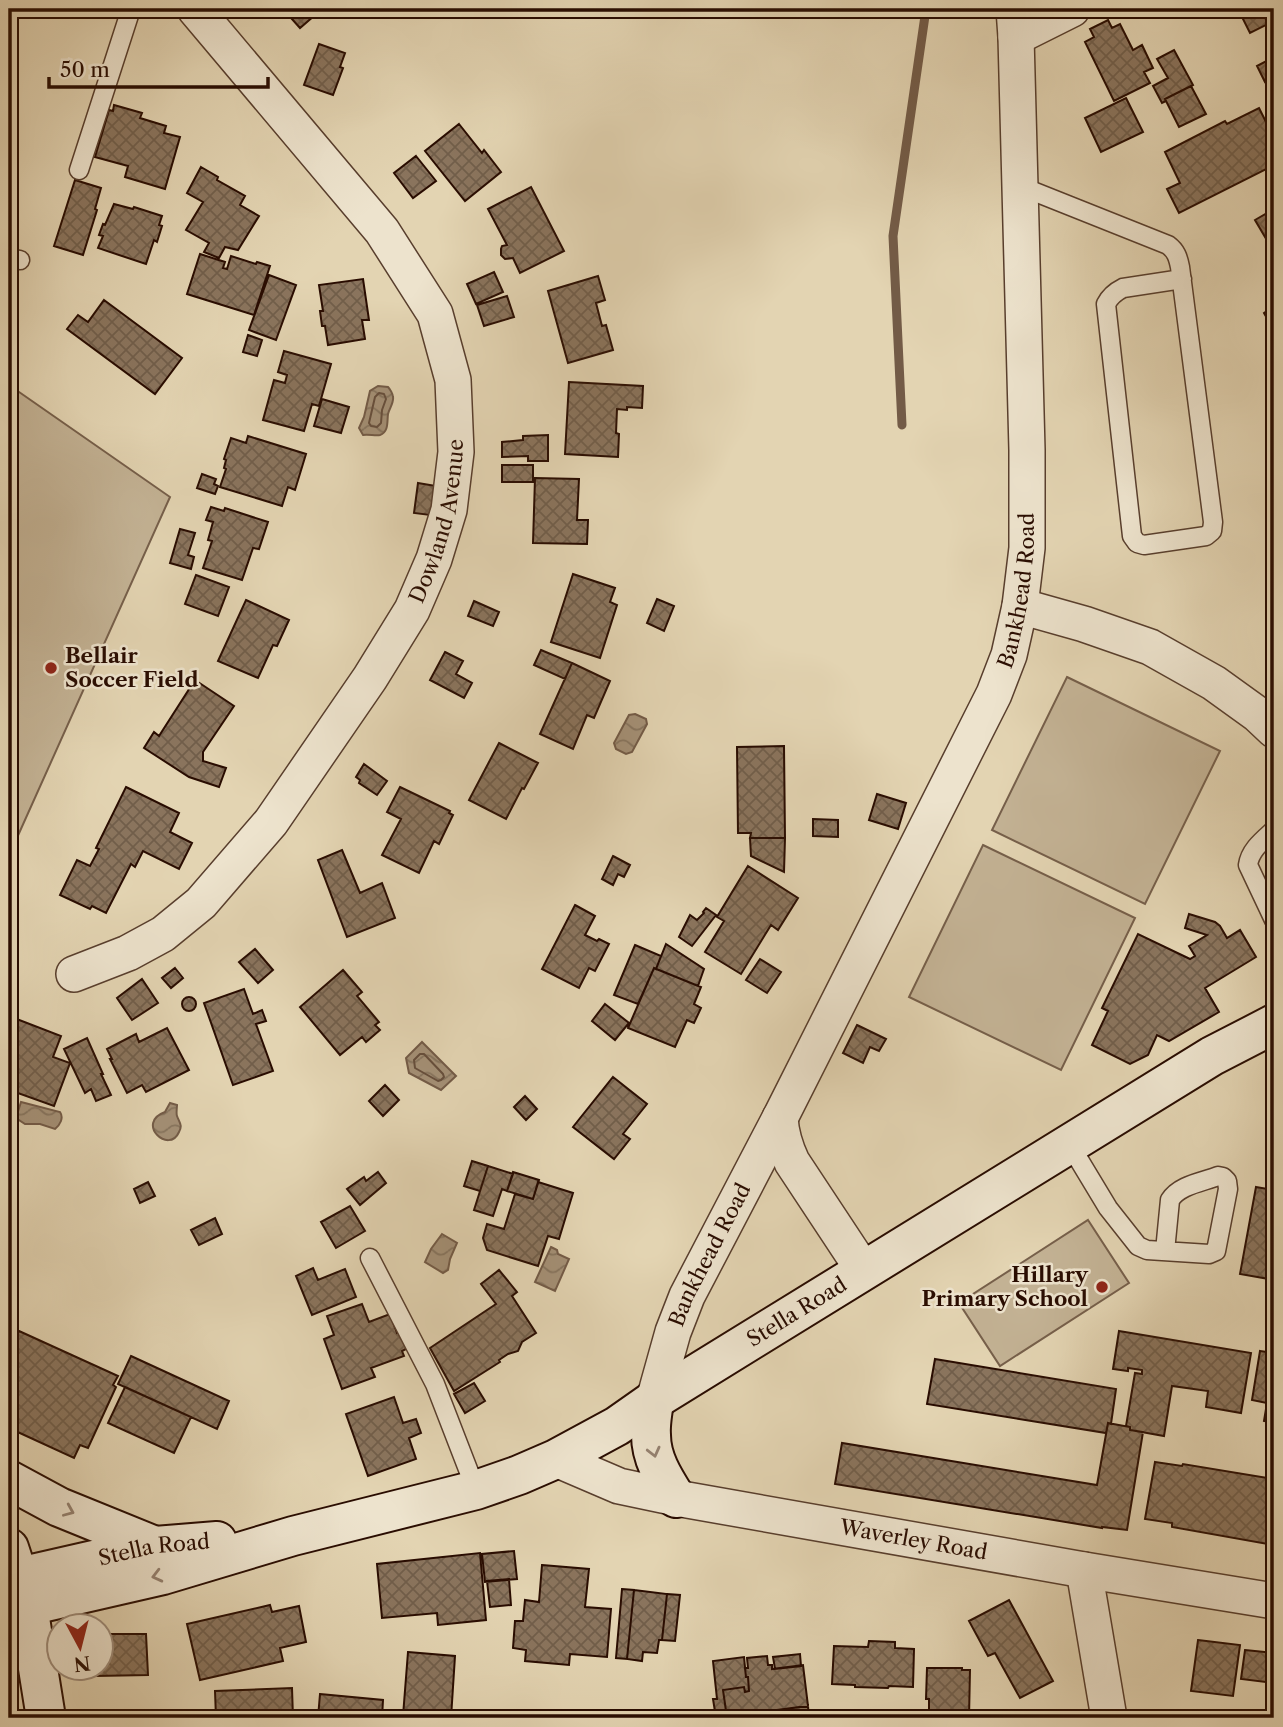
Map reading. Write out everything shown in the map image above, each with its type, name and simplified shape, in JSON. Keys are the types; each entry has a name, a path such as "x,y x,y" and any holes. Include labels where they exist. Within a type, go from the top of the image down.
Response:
{"main road":[{"name":"Stella Road","path":"21,1598 163,1575 293,1536 477,1490 556,1459 617,1426 654,1400 1212,1056 1274,1024"},
{"path":"654,1400 650,1434 653,1451 661,1475 676,1499"},
{"path":"9,1480 60,1507 155,1546"},
{"name":"Stella Road","path":"21,1598 155,1546 293,1536"},
{"path":"21,1598 46,1718"}],"street":[{"name":"Dowland Avenue","path":"74,974 128,953 163,934 201,903 271,822 370,678 412,610 434,559 449,510 456,452 453,380 435,314 382,231 195,9"},
{"path":"1015,23 1072,9"},
{"name":"Bankhead Road","path":"654,1400 673,1332 687,1296 994,694 1009,655 1020,606 1027,548 1015,23"},
{"path":"1020,606 1150,647 1214,683 1257,714 1274,730"},
{"path":"780,1118 780,1133 792,1162 864,1271"},
{"name":"Waverley Road","path":"556,1459 619,1486 676,1499 1274,1601"},
{"path":"1084,1570 1109,1718"}],"lane":[{"path":"79,170 131,9"},
{"path":"1020,186 1168,244 1178,256 1182,279 1213,522 1212,531 1206,536 1144,545 1132,536 1107,304 1110,297 1123,288 1182,279"},
{"path":"1274,830 1254,850 1248,865 1274,920"},
{"path":"1070,1145 1108,1208 1138,1246 1147,1250 1209,1254 1216,1251 1227,1181 1218,1176 1186,1187 1173,1195 1170,1200 1166,1251"},
{"path":"370,1258 435,1384 477,1490"}],"shaded area":[{"name":"Bellair Soccer Field","path":"9,385 170,497 16,840 9,838"},
{"path":"1067,677 1220,751 1145,904 992,830"},
{"path":"983,845 1135,918 1061,1070 909,997"},
{"path":"1088,1220 1129,1283 1000,1366 959,1303"}],"water":[{"path":"378,386 388,387 393,396 386,429 380,435 363,435 359,428 370,391"},
{"path":"635,714 646,719 647,724 632,752 626,754 616,749 614,743 629,715"},
{"path":"422,1042 456,1076 441,1090 409,1073 406,1058"},
{"path":"21,1102 60,1112 60,1123 55,1129 40,1124 25,1124 16,1118"},
{"path":"170,1103 177,1105 181,1127 174,1138 168,1140 157,1135 153,1123"},
{"path":"442,1234 457,1243 448,1270 443,1273 425,1262"},
{"path":"551,1247 569,1259 555,1291 535,1282"}],"building":[{"path":"283,9 322,9 300,28"},
{"path":"1238,9 1274,9 1274,21 1250,33"},
{"path":"1108,20 1112,28 1120,24 1133,50 1142,45 1153,68 1144,72 1150,83 1114,101 1085,42 1094,37 1090,29"},
{"path":"319,44 345,53 340,67 343,68 333,95 304,85"},
{"path":"1174,50 1193,85 1162,103 1153,86 1168,78 1157,59"},
{"path":"1274,57 1274,77 1265,82 1257,66"},
{"path":"1191,86 1206,114 1179,127 1165,99"},
{"path":"1126,98 1143,132 1101,152 1085,118"},
{"path":"114,105 142,113 140,118 166,126 164,133 180,137 165,189 125,177 128,166 95,157 109,110 113,111"},
{"path":"1259,108 1274,138 1274,165 1179,213 1167,189 1180,183 1165,152 1225,121 1227,124"},
{"path":"459,124 501,172 465,201 425,151"},
{"path":"416,156 436,181 413,198 394,173"},
{"path":"201,167 245,196 240,205 259,216 238,250 225,247 219,258 204,252 209,243 186,230 203,202 187,193"},
{"path":"75,180 101,188 83,255 54,246"},
{"path":"531,187 564,251 520,273 513,258 505,259 501,255 502,246 507,245 488,209"},
{"path":"114,204 162,216 157,242 154,240 146,264 98,248 103,236 99,235 103,224 105,225"},
{"path":"1274,209 1274,238 1268,242 1255,220"},
{"path":"200,254 225,262 223,268 227,269 231,256 270,266 254,315 187,294"},
{"path":"494,272 503,292 476,304 467,284"},
{"path":"269,275 296,285 276,340 249,330"},
{"path":"598,276 605,300 596,303 602,326 606,325 613,350 568,363 548,291"},
{"path":"363,279 369,320 362,320 365,339 328,345 325,326 322,326 319,285"},
{"path":"507,296 514,317 484,326 477,305"},
{"path":"104,300 182,358 155,394 67,329 78,315 88,322"},
{"path":"1274,306 1274,323 1271,325 1264,313"},
{"path":"248,335 262,340 257,356 243,352"},
{"path":"284,351 331,364 319,406 312,404 304,431 263,420 274,380 285,383 287,375 278,372"},
{"path":"569,382 643,386 642,408 617,409 618,457 565,454"},
{"path":"322,399 349,407 341,433 314,426"},
{"path":"548,435 548,461 528,461 528,456 502,457 502,442 523,440 523,436"},
{"path":"248,436 306,454 295,490 288,487 282,506 220,487 226,469 224,459 231,438 246,443"},
{"path":"502,465 533,465 533,482 502,482"},
{"path":"202,474 216,479 214,484 218,486 215,494 197,488"},
{"path":"535,478 579,479 577,520 588,520 587,544 533,543"},
{"path":"418,483 442,487 438,516 414,513"},
{"path":"211,507 224,511 225,508 268,522 259,549 253,548 242,580 203,568 212,541 208,540 213,522 206,520"},
{"path":"180,529 195,533 188,555 194,557 191,569 170,563"},
{"path":"573,574 615,588 610,602 617,605 600,658 551,642"},
{"path":"196,575 229,587 218,616 185,604"},
{"path":"657,599 674,606 664,631 647,623"},
{"path":"246,600 289,620 277,646 273,645 258,678 218,661"},
{"path":"474,601 499,612 493,626 468,616"},
{"path":"541,650 572,663 565,679 534,665"},
{"path":"445,652 463,661 456,674 472,683 464,698 430,680"},
{"path":"572,663 610,681 594,718 587,715 573,749 540,734"},
{"path":"195,680 234,706 203,752 203,761 226,768 219,787 189,777 144,748 154,732 159,736"},
{"path":"499,743 538,763 506,819 469,800"},
{"path":"784,746 785,838 750,838 751,833 738,833 737,747"},
{"path":"364,764 387,781 377,795 359,783 360,780 356,777"},
{"path":"126,787 179,813 170,832 192,843 179,869 143,851 135,867 131,864 106,913 92,906 90,909 60,895 77,860 90,866"},
{"path":"400,787 450,811 453,815 439,844 434,841 419,873 382,855 401,819 387,812"},
{"path":"877,794 906,803 898,829 869,820"},
{"path":"813,819 838,820 838,837 813,836"},
{"path":"750,838 785,838 784,872 751,856"},
{"path":"342,850 360,893 382,883 395,918 347,937 318,860"},
{"path":"613,856 630,865 624,877 618,874 613,885 602,879"},
{"path":"748,866 798,898 778,930 771,925 741,974 705,952 724,921 717,917"},
{"path":"575,905 595,916 585,935 609,944 595,971 589,968 579,988 542,969"},
{"path":"706,908 716,915 692,946 679,937 690,915 697,920"},
{"path":"1189,914 1215,922 1227,938 1240,930 1256,957 1205,988 1219,1012 1169,1041 1157,1035 1148,1055 1130,1064 1092,1045 1108,1011 1102,1008 1138,934 1190,959 1195,956 1189,946 1207,935 1185,928"},
{"path":"666,944 704,969 698,986 656,969"},
{"path":"635,945 661,956 638,1004 614,995"},
{"path":"255,949 273,970 258,983 239,962"},
{"path":"760,959 781,972 767,993 746,980"},
{"path":"175,968 183,978 171,988 162,978"},
{"path":"654,968 701,987 694,1004 701,1008 694,1023 687,1020 675,1047 628,1028"},
{"path":"343,970 362,992 357,996 379,1022 375,1025 380,1030 366,1042 362,1037 340,1055 300,1007"},
{"path":"142,979 158,1003 132,1020 117,998"},
{"path":"244,989 253,1014 262,1010 266,1021 256,1024 273,1071 233,1085 204,1003"},
{"path":"189,997 194,999 194,1009 189,1011 184,1009 182,1004 184,999"},
{"path":"605,1004 629,1023 615,1040 592,1021"},
{"path":"14,1018 61,1036 53,1057 70,1063 54,1106 18,1093 15,1101 9,1099 9,1031"},
{"path":"857,1025 886,1039 879,1051 870,1047 863,1063 843,1053"},
{"path":"167,1028 189,1070 146,1092 142,1085 127,1093 107,1049 136,1034 139,1042"},
{"path":"87,1038 111,1095 96,1101 91,1089 85,1093 64,1049"},
{"path":"613,1077 647,1104 623,1134 630,1139 614,1159 573,1127"},
{"path":"385,1085 399,1100 383,1116 369,1101"},
{"path":"525,1096 537,1109 526,1120 514,1107"},
{"path":"472,1161 488,1166 480,1191 464,1186"},
{"path":"488,1166 513,1174 507,1191 502,1189 493,1216 474,1210"},
{"path":"378,1172 386,1183 360,1205 347,1189 364,1177 366,1181"},
{"path":"513,1172 539,1180 533,1199 507,1191"},
{"path":"148,1182 155,1196 140,1203 134,1189"},
{"path":"538,1182 573,1193 559,1239 548,1236 538,1266 487,1250 483,1238 487,1224 504,1229 515,1194 533,1199"},
{"path":"1256,1187 1274,1190 1274,1249 1269,1279 1240,1274"},
{"path":"350,1206 365,1231 336,1248 321,1222"},
{"path":"215,1218 222,1234 199,1245 191,1230"},
{"path":"313,1268 318,1280 345,1269 356,1297 312,1315 296,1276"},
{"path":"499,1270 517,1292 512,1296 536,1333 522,1342 518,1351 508,1354 454,1391 430,1348 496,1304 481,1284"},
{"path":"362,1304 369,1322 390,1314 397,1333 402,1331 408,1348 402,1351 404,1356 371,1368 375,1377 342,1389 324,1339 334,1335 327,1316"},
{"path":"19,1331 118,1376 113,1385 116,1387 88,1448 80,1445 74,1458 9,1428 9,1353"},
{"path":"1119,1331 1251,1353 1241,1413 1206,1407 1208,1391 1172,1386 1164,1436 1130,1430 1130,1427 1126,1426 1135,1373 1142,1374 1142,1370 1113,1369"},
{"path":"1260,1351 1274,1353 1274,1423 1264,1421 1267,1403 1252,1400"},
{"path":"131,1356 229,1401 217,1429 118,1384"},
{"path":"935,1359 1116,1389 1111,1424 1108,1423 1106,1433 927,1404"},
{"path":"474,1383 485,1401 465,1413 454,1394"},
{"path":"125,1387 191,1417 174,1453 108,1423"},
{"path":"394,1397 403,1423 416,1419 421,1433 409,1438 416,1459 368,1476 346,1414"},
{"path":"1108,1423 1143,1432 1127,1530 835,1484 842,1443 1097,1485"},
{"path":"1155,1462 1274,1479 1274,1545 1172,1527 1172,1523 1145,1519"},
{"path":"514,1551 517,1579 485,1582 482,1554"},
{"path":"480,1553 486,1620 438,1625 437,1613 382,1618 377,1564"},
{"path":"542,1565 589,1569 585,1607 611,1609 607,1657 570,1654 569,1665 525,1661 526,1650 513,1648 515,1621 523,1621 525,1600 539,1602"},
{"path":"509,1579 511,1605 490,1607 487,1581"},
{"path":"622,1589 634,1590 627,1659 616,1658"},
{"path":"634,1590 667,1594 662,1640 659,1640 657,1653 643,1652 642,1661 627,1659"},
{"path":"667,1594 680,1595 675,1641 662,1640"},
{"path":"1009,1600 1053,1681 1020,1698 995,1653 988,1656 969,1621"},
{"path":"270,1605 272,1612 299,1606 306,1642 280,1648 283,1661 200,1680 187,1624"},
{"path":"116,1634 146,1634 148,1675 116,1676"},
{"path":"1198,1640 1240,1645 1233,1696 1191,1691"},
{"path":"869,1641 895,1642 895,1648 914,1649 913,1687 855,1687 832,1684 834,1646 868,1647"},
{"path":"1245,1650 1274,1653 1274,1683 1241,1679"},
{"path":"408,1652 455,1656 451,1718 403,1716"},
{"path":"800,1654 801,1666 775,1669 773,1657"},
{"path":"767,1656 768,1665 772,1665 772,1669 803,1665 808,1706 770,1711 771,1718 727,1718 723,1690 744,1687 745,1692 749,1691 745,1668 748,1668 747,1658"},
{"path":"744,1657 749,1691 745,1692 744,1687 723,1690 727,1718 716,1718 713,1661"},
{"path":"927,1668 970,1670 969,1718 929,1718 929,1699 926,1699"},
{"path":"292,1688 293,1718 216,1718 215,1691"},
{"path":"320,1694 383,1700 382,1718 318,1718"},
{"path":"808,1706 809,1718 792,1718 791,1713 770,1716 770,1711"}],"waterway":[{"path":"902,425 893,236 926,9"}],"place":[{"name":"Bellair Soccer Field","path":"51,668"},
{"name":"Hillary Primary School","path":"1102,1287"}]}
